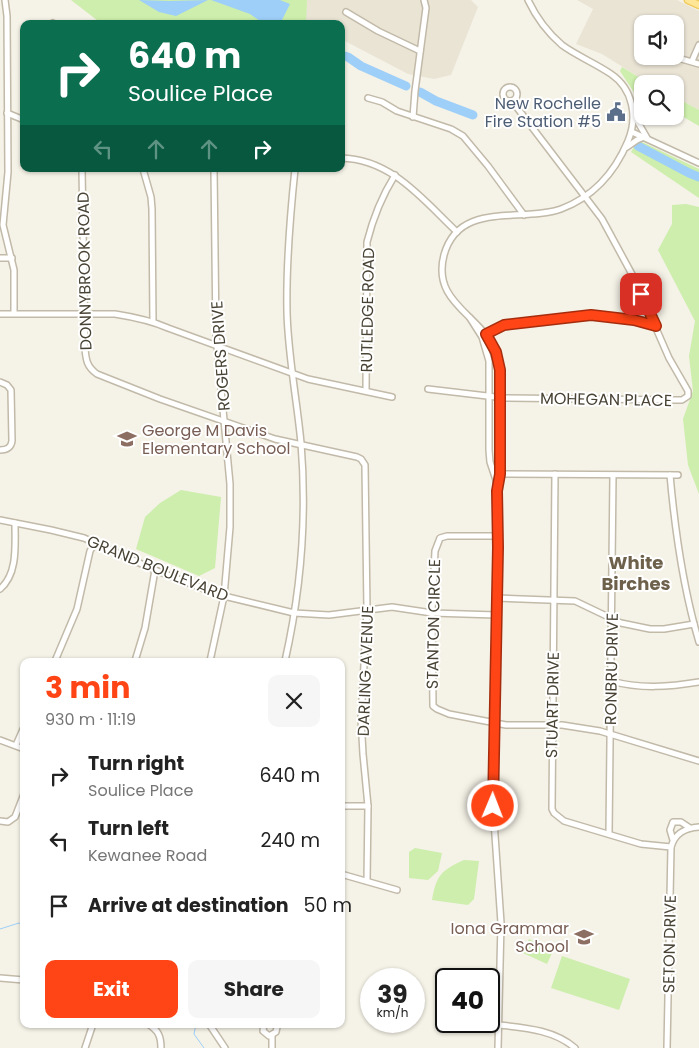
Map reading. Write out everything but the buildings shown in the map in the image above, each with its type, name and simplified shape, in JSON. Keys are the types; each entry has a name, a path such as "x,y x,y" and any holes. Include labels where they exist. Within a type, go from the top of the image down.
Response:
{"main road":[{"path":"688,0 699,5"}],"street":[{"path":"5,0 3,8 8,16 8,113 7,181 3,226 14,270 14,313"},
{"path":"413,117 426,8 424,0"},
{"path":"500,974 501,923 493,819 500,370 496,352 470,318 453,302 446,291 442,269 444,253 456,232 464,226 484,217 524,215 562,208 585,196 608,176 625,149 632,132 634,115 630,98 616,78 574,53 558,41 542,24 528,0"},
{"path":"346,12 378,31 420,51"},
{"path":"692,61 699,45"},
{"path":"684,59 699,64"},
{"path":"368,98 382,102 397,112 450,129 463,136 524,215"},
{"path":"512,100 602,218 656,326"},
{"path":"8,113 20,118"},
{"path":"639,125 646,138"},
{"path":"632,132 699,163"},
{"path":"625,149 637,140 646,138"},
{"path":"345,158 362,160 375,164 395,175 456,232"},
{"name":"DONNYBROOK ROAD","path":"82,172 84,314 86,360 89,368 160,399 224,421"},
{"path":"144,172 151,197 152,209 153,322"},
{"name":"ROGERS DRIVE","path":"211,658 224,596 230,527 230,484 216,335 214,172"},
{"path":"286,658 300,570 303,492 301,445 287,314 287,268 295,172"},
{"name":"RUTLEDGE ROAD","path":"366,391 367,242 377,212 395,175"},
{"path":"0,180 7,181"},
{"path":"0,258 12,258"},
{"path":"0,314 116,314 153,322 293,374 329,384 392,397"},
{"path":"484,335 504,325 591,315 634,320 656,326"},
{"name":"MOHEGAN PLACE","path":"500,398 682,400 686,398 688,391 669,358 656,326"},
{"path":"484,335 490,361 490,462 497,474"},
{"path":"0,382 7,385 11,390 12,445 8,449 0,450"},
{"path":"428,389 500,398"},
{"path":"224,421 275,439 301,445"},
{"name":"DARLING AVENUE","path":"301,445 357,457 365,465 367,610 361,719 368,806 367,881"},
{"path":"497,474 678,476"},
{"name":"STUART DRIVE","path":"555,474 551,800 554,813 564,821 651,846 671,848"},
{"name":"RONBRU DRIVE","path":"609,833 613,475"},
{"path":"670,475 678,544 699,642"},
{"name":"GRAND BOULEVARD","path":"0,520 51,530 95,543 155,570 224,596 294,613 329,615 392,607 432,613 496,614"},
{"path":"0,589 7,580 15,558 15,523"},
{"name":"STANTON CIRCLE","path":"494,723 449,714 437,710 433,706 432,613 435,551 440,538 447,536 498,536"},
{"path":"56,658 74,619 90,551 95,543"},
{"path":"137,658 145,628 155,570"},
{"path":"496,598 580,602 626,625 650,629 664,629 694,624"},
{"path":"611,681 648,687 699,682"},
{"path":"494,723 572,726 611,734 699,761"},
{"path":"16,745 20,736"},
{"path":"0,740 20,747"},
{"path":"0,821 8,822 14,817 20,803"},
{"path":"345,806 368,806"},
{"name":"SETON DRIVE","path":"673,840 670,830 673,822 681,822 690,828"},
{"name":"SETON DRIVE","path":"668,1048 671,848 673,840 678,834 699,826"},
{"path":"345,875 397,890"},
{"path":"0,978 20,980"},
{"path":"500,1025 542,1032 555,1036 575,1048"},
{"path":"85,1048 91,1028"},
{"path":"153,1028 158,1032 161,1048"},
{"path":"212,1028 225,1048"},
{"path":"263,1028 266,1035 272,1036"},
{"path":"272,1048 272,1036 277,1030 276,1028"},
{"path":"498,1048 499,1033"}],"shaded area":[{"path":"307,0 471,0 478,7 451,75 434,79 408,74 345,41 345,20 305,20"},
{"path":"577,0 677,0 699,11 699,110 684,102 684,75 636,75 602,54 576,44 593,9"}],"green space":[{"path":"71,0 307,0 306,20 97,20"},
{"path":"622,67 635,75 634,92 620,71"},
{"path":"684,102 699,110 699,126 684,117"},
{"path":"638,140 699,169 699,198 631,152"},
{"path":"686,204 699,207 699,494 688,465 683,419 693,391 689,356 695,321 658,250 672,224 672,205"},
{"path":"181,490 221,497 215,568 199,576 136,549 145,517 160,503"},
{"path":"415,848 442,853 438,871 428,880 409,878 409,852"},
{"path":"464,860 479,861 474,899 468,905 432,900 441,874"},
{"path":"529,939 553,951 547,964 523,953"},
{"path":"562,956 630,979 619,1010 551,988"}],"water":[{"path":"139,0 208,0 176,16 159,12"},
{"path":"211,0 280,0 290,4 282,20 258,20 250,14"}],"waterway":[{"path":"345,56 361,66 406,86"},
{"path":"420,92 436,101 473,115"},
{"path":"638,146 699,177"},
{"path":"0,929 20,923"},
{"path":"195,1028 194,1034 204,1048"}],"place":[{"name":"New Rochelle Fire Station #5","path":"616,112"},
{"name":"George M Davis Elementary School","path":"127,439"},
{"name":"Iona Grammar School","path":"584,937"}],"district":[{"name":"White Birches","path":"636,573"}],"route":[{"path":"493,806 498,547 497,491 500,474 500,370 496,352 486,334 504,325 591,315 634,320 656,326 641,294"}]}
